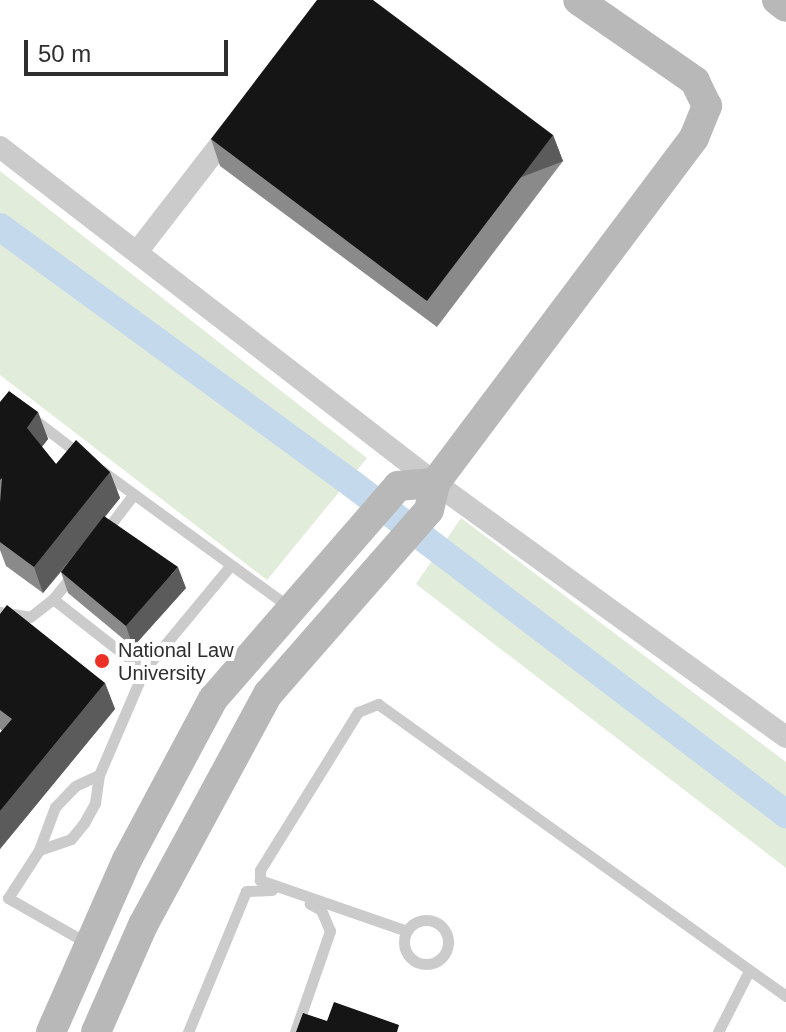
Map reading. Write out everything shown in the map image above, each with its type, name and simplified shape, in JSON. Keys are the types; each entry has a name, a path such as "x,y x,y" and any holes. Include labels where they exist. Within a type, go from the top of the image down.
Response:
{"street":[{"path":"96,1032 143,925 268,694 389,556 694,138 707,106 695,81 578,0"},
{"path":"777,0 786,7"},
{"path":"137,252 243,114"},
{"path":"0,147 137,252 432,496 786,737"},
{"path":"51,1032 127,860 213,699 398,486 432,496"}],"lane":[{"path":"25,412 292,610"},
{"path":"98,541 133,495"},
{"path":"1,614 30,617 53,599 80,564"},
{"path":"39,850 71,839 84,823 95,803 99,775 144,670 230,566"},
{"path":"53,599 144,670"},
{"path":"407,931 260,880 260,870 358,712 378,704 786,996"},
{"path":"90,945 4,898 39,850 55,807 75,786 99,775"},
{"path":"188,1032 246,891 256,887 313,905 328,920 326,946 295,1032"},
{"path":"718,1032 749,971"}],"green space":[{"path":"0,171 367,458 267,580 0,375"},
{"path":"461,518 786,762 786,868 416,584"}],"building":[{"path":"317,0 373,0 553,135 427,301 211,139"},
{"path":"9,391 38,412 27,428 56,464 76,440 110,472 34,567 0,542 0,402"},
{"path":"104,516 178,567 126,626 61,572"},
{"path":"7,605 105,683 0,811 0,733 12,719 0,710 0,614"},
{"path":"334,1002 399,1025 397,1032 296,1032 303,1013 327,1021"}],"waterway":[{"path":"0,227 351,483 786,814"}],"place":[{"name":"National Law University","path":"102,661"}]}
